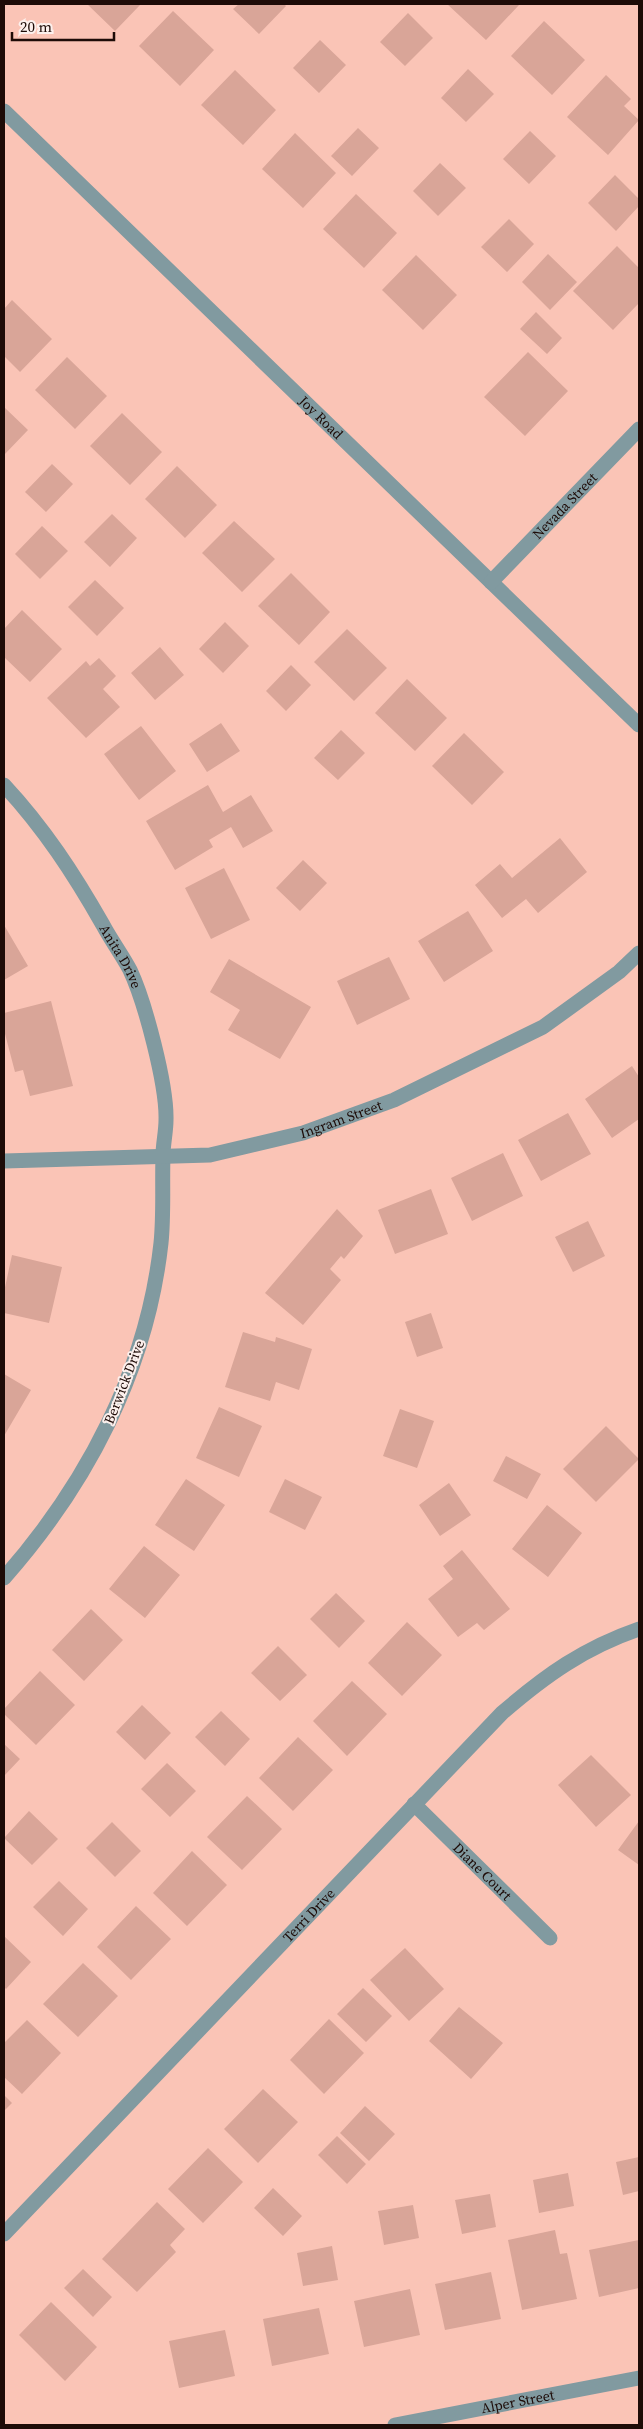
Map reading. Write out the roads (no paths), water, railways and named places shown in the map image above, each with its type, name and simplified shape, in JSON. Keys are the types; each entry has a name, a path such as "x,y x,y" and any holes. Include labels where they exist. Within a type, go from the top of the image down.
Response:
{"street":[{"name":"Joy Road","path":"4,111 639,725"},
{"name":"Nevada Street","path":"491,582 639,429"},
{"name":"Anita Drive","path":"4,785 54,846 81,885 130,971 150,1028 165,1102 166,1119 163,1156"},
{"name":"Ingram Street","path":"4,1161 210,1155 303,1133 394,1100 544,1027 619,972 639,953"},
{"name":"Berwick Drive","path":"4,1578 63,1505 109,1424 127,1382 146,1319 160,1246 164,1202 163,1156"},
{"name":"Terri Drive","path":"4,2234 502,1713 541,1680 573,1658 607,1640 639,1629"},
{"name":"Diane Court","path":"414,1804 550,1938"},
{"name":"Alper Street","path":"395,2425 639,2378"}]}
